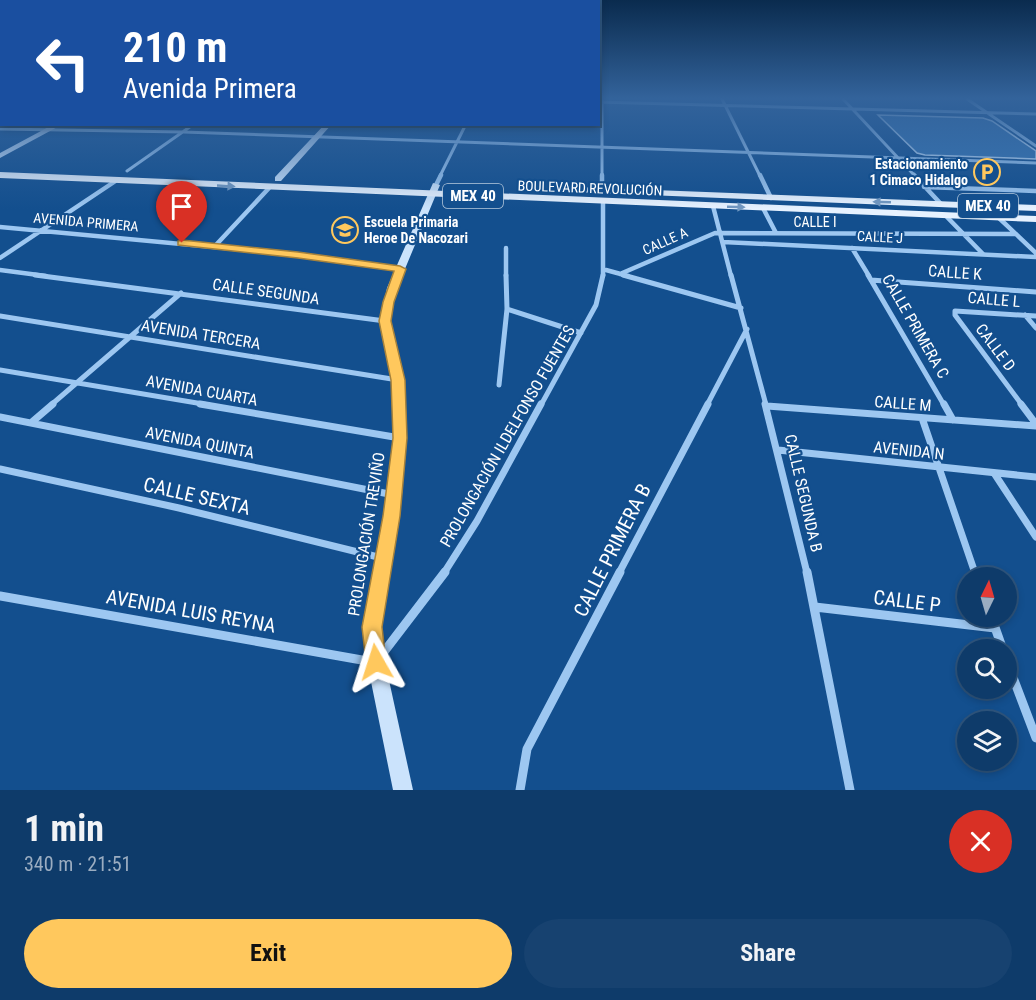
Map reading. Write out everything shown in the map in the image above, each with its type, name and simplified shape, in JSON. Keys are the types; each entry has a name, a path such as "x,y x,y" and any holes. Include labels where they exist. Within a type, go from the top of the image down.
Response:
{"main road":[{"name":"MEX 40","path":"0,167 278,179 434,190"},
{"name":"BOULEVARD REVOLUCIÓN","path":"0,175 269,188 434,190 603,196 713,206 1036,219"},
{"name":"MEX 40","path":"603,196 771,198 1036,208"}],"street":[{"path":"0,156 38,136"},
{"path":"127,171 178,136"},
{"path":"314,136 1036,162"},
{"path":"278,179 318,136"},
{"path":"434,190 460,136"},
{"name":"PROLONGACIÓN ILDELFONSO FUENTES","path":"376,662 440,579 477,521 581,333 604,285 606,270 603,136"},
{"path":"742,136 771,198"},
{"path":"878,136 940,204"},
{"path":"1020,136 1036,147"},
{"path":"0,258 117,180"},
{"path":"924,187 1036,191"},
{"path":"215,246 269,188"},
{"name":"PROLONGACIÓN TREVIÑO","path":"403,790 376,662 372,627 395,495 400,438 398,380 385,321 388,302 400,269 434,190"},
{"name":"CALLE SEGUNDA B","path":"713,206 767,406 815,606 850,790"},
{"path":"763,208 776,233"},
{"path":"946,216 984,254"},
{"path":"999,218 1036,255"},
{"name":"AVENIDA PRIMERA","path":"0,228 41,229 215,246 400,269"},
{"name":"CALLE I","path":"721,233 1016,234"},
{"name":"CALLE A","path":"620,274 698,239 721,233"},
{"name":"CALLE J","path":"723,242 1036,255"},
{"path":"499,385 507,309 504,269 506,248"},
{"name":"CALLE PRIMERA C","path":"852,248 953,420"},
{"name":"CALLE SEGUNDA","path":"0,270 181,292 385,321"},
{"path":"606,270 741,308"},
{"name":"CALLE K","path":"871,280 1036,292"},
{"path":"32,422 181,292"},
{"path":"507,309 581,333"},
{"name":"CALLE L","path":"955,315 958,309 1036,316"},
{"name":"CALLE D","path":"955,315 1036,425"},
{"path":"1024,315 1036,328"},
{"name":"AVENIDA TERCERA","path":"0,316 398,380"},
{"name":"CALLE PRIMERA B","path":"520,790 527,749 747,329"},
{"name":"AVENIDA CUARTA","path":"0,370 400,438"},
{"name":"CALLE M","path":"767,406 1036,425"},
{"name":"AVENIDA QUINTA","path":"0,417 395,495"},
{"path":"922,418 973,567"},
{"name":"AVENIDA N","path":"778,450 1036,477"},
{"name":"CALLE SEXTA","path":"0,469 179,508 385,559"},
{"path":"994,472 1036,537"},
{"name":"AVENIDA LUIS REYNA","path":"0,596 376,662"},
{"name":"CALLE P","path":"815,606 995,628"},
{"path":"995,628 999,639"},
{"path":"1017,688 1036,738"}],"building":[{"path":"899,136 1014,136 1036,151 1036,159 925,155 917,153"}],"place":[{"name":"Estacionamiento 1 Cimaco Hidalgo","path":"987,172"},
{"name":"Escuela Primaria Heroe De Nacozari","path":"345,230"}],"route":[{"path":"182,243 298,255 400,269 392,288 385,321 386,334 398,380 401,407 395,495 372,627 376,662"}]}
